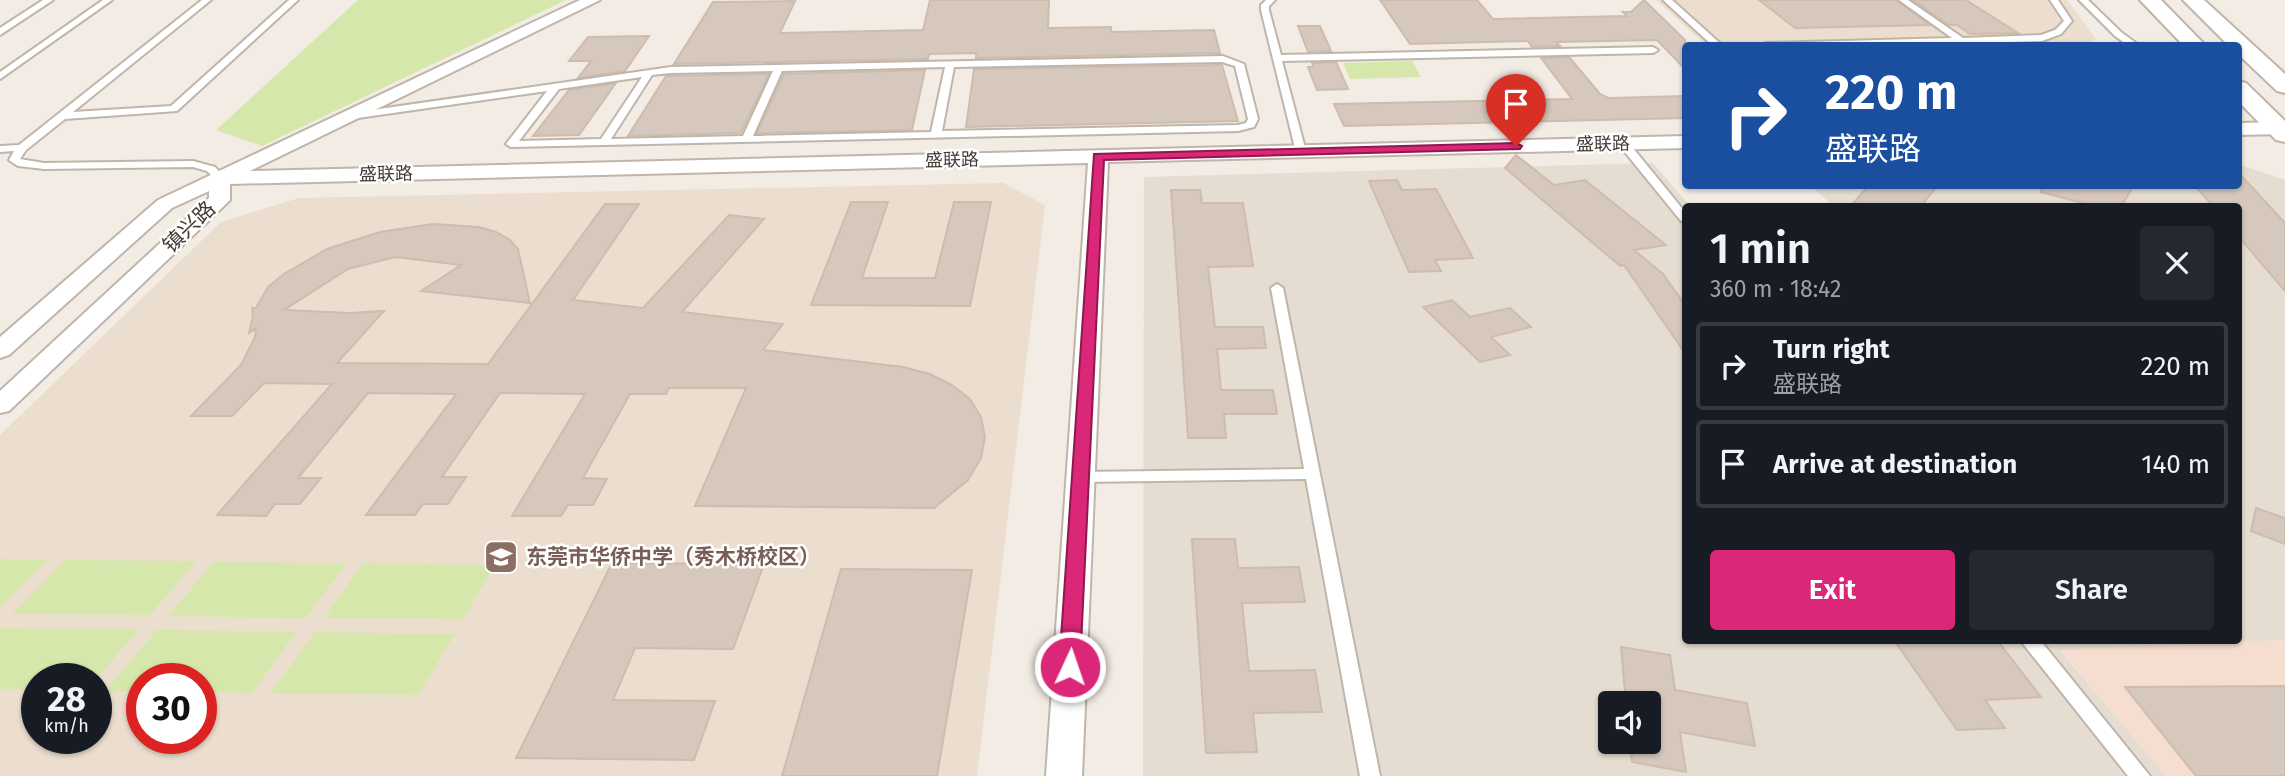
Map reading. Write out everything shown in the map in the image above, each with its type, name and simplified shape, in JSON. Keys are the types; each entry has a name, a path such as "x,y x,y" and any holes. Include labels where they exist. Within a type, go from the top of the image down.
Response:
{"street":[{"path":"220,178 592,0"},
{"path":"2150,0 2192,42"},
{"path":"2193,0 2238,42"},
{"path":"2242,46 2285,86"},
{"path":"2242,92 2283,130"},
{"path":"2242,129 2283,130"},
{"name":"盛联路","path":"220,178 1682,142"},
{"path":"1064,776 1098,157"},
{"name":"镇兴路","path":"0,350 165,204 220,178 219,200 0,405"}],"lane":[{"path":"0,32 49,0"},
{"path":"0,76 108,0"},
{"path":"207,0 14,156 17,162 22,164 193,164 211,169 220,178"},
{"path":"63,116 174,109 294,0"},
{"path":"1271,0 1265,5 1265,10 1301,152"},
{"path":"1667,0 1714,42"},
{"path":"1903,0 1962,41"},
{"path":"1923,42 2052,36 2068,21 2054,0"},
{"path":"2083,0 2130,42"},
{"path":"1277,58 1653,50"},
{"path":"349,116 556,86 649,73 950,64 1233,60 1239,64 1253,119 1250,125 1238,128 511,144 556,86"},
{"path":"936,134 950,64"},
{"path":"747,138 779,68"},
{"path":"604,142 649,73"},
{"path":"1624,144 1682,215"},
{"path":"0,149 22,148"},
{"path":"1276,288 1370,776"},
{"path":"1080,477 1312,474"},
{"path":"2032,644 2140,776"}],"shaded area":[{"path":"1656,0 2067,0 2096,39 2090,42 1703,42"},
{"path":"1653,163 1687,203 1682,203 1682,644 2204,644 2061,651 2166,776 1143,776 1144,177"},
{"path":"2242,165 2285,180 2285,640 2242,642 2242,203 1830,203 1814,189 2242,189"},
{"name":"东莞市华侨中学（秀木桥校区）","path":"1003,183 1045,205 977,776 0,776 0,435 221,222 299,198"},
{"path":"2285,640 2285,776 2166,776 2061,650 2242,644"}],"green space":[{"path":"358,0 566,0 262,146 216,130"},
{"path":"1412,61 1421,77 1350,79 1343,63"},
{"path":"0,559 48,560 0,608"},
{"path":"65,560 196,561 150,615 12,614"},
{"path":"214,562 346,564 306,618 168,616"},
{"path":"363,563 495,565 463,619 324,618"},
{"path":"0,628 139,629 110,663 21,663 21,689 0,689"},
{"path":"157,630 296,632 252,693 217,692 217,663 129,663"},
{"path":"315,632 455,634 418,695 271,693"},
{"path":"126,666 126,692 112,691 112,683"}],"building":[{"path":"930,0 1049,0 1048,28 1111,27 1111,32 1214,30 1220,53 976,58 976,53 929,54 928,59 674,64 713,2 795,1 780,33 923,30"},
{"path":"1380,0 1477,0 1493,19 1627,16 1623,12 1631,12 1644,0 1685,40 1682,42 1682,66 1657,40 1556,42 1560,46 1532,47 1528,41 1410,44"},
{"path":"1759,0 1896,0 1930,25 1795,28"},
{"path":"1913,0 1966,0 2018,33 1970,34 1957,25 1949,25"},
{"path":"1298,26 1320,26 1331,51 1308,52"},
{"path":"649,36 625,71 578,78 591,61 569,61 588,37"},
{"path":"1569,57 1600,94 1608,98 1682,96 1682,118 1344,126 1334,104 1572,99 1541,58"},
{"path":"1336,62 1348,89 1317,90 1308,67 1314,67 1312,63"},
{"path":"1222,65 1238,121 966,127 974,69"},
{"path":"925,70 912,130 757,133 784,74"},
{"path":"769,74 741,133 628,136 666,76"},
{"path":"616,83 579,135 533,136 569,90"},
{"path":"1516,155 1554,185 1585,180 1666,245 1634,250 1663,274 1682,301 1682,349 1624,265 1620,266 1505,168"},
{"path":"2242,176 2285,223 2285,291 2242,241 2242,203 2210,203 2198,189 2242,189"},
{"path":"1397,180 1402,190 1436,189 1473,258 1435,260 1441,271 1409,272 1369,181"},
{"path":"1865,189 1935,189 1923,203 1854,203"},
{"path":"2042,189 2131,189 2124,203 2083,203 2041,192"},
{"path":"1171,190 1200,190 1202,203 1243,203 1253,266 1208,267 1215,327 1263,327 1266,348 1217,349 1221,390 1273,390 1277,414 1224,414 1226,438 1188,438"},
{"path":"851,202 888,202 862,278 935,278 954,202 991,202 970,306 811,305"},
{"path":"605,204 639,204 573,300 643,308 729,215 764,219 682,312 783,324 763,350 903,367 930,374 952,385 970,399 981,417 985,437 981,458 968,480 934,508 695,506 746,388 669,388 666,394 630,394 583,478 607,479 593,505 568,505 561,516 512,516 585,394 500,393 442,477 466,477 448,504 423,504 415,515 366,515 456,394 368,393 298,478 321,478 300,504 275,504 266,516 217,515 332,384 264,383 232,416 191,416 241,365 255,337 256,328 249,333 252,308 256,308 268,287 284,274 327,249 380,232 433,224 479,227 496,232 510,240 518,249 530,303 421,291 461,265 395,257 348,269 284,310 350,313 384,311 337,363 488,364"},
{"path":"1452,300 1470,317 1510,308 1531,327 1491,337 1510,355 1480,362 1423,307"},
{"path":"2256,508 2285,518 2285,544 2251,531"},
{"path":"1192,539 1235,539 1238,568 1299,567 1305,602 1242,603 1249,671 1315,670 1322,712 1253,713 1257,752 1206,753"},
{"path":"612,563 764,564 733,649 635,648 613,700 715,701 694,760 516,758"},
{"path":"841,569 972,570 937,776 782,776"},
{"path":"1897,644 2000,644 2041,697 1985,700 2005,728 1957,730"},
{"path":"1621,647 1670,655 1675,690 1747,703 1755,746 1680,732 1686,772 1632,762 1631,754 1661,754 1661,691 1625,691"},
{"path":"2285,686 2285,776 2196,776 2125,687"}],"place":[{"name":"东莞市华侨中学（秀木桥校区）","path":"501,557"}],"route":[{"path":"1070,667 1098,157 1516,146"}]}
